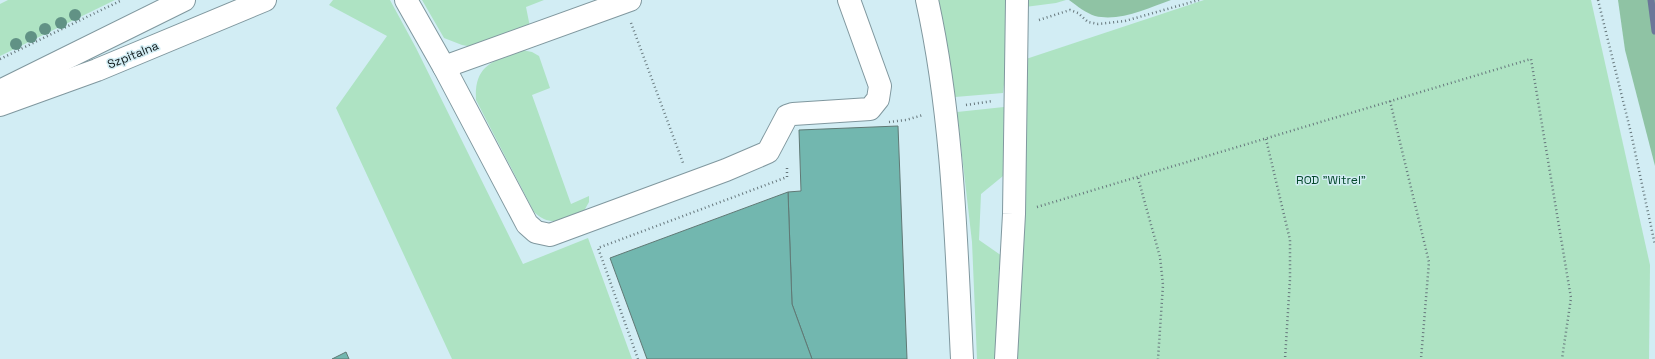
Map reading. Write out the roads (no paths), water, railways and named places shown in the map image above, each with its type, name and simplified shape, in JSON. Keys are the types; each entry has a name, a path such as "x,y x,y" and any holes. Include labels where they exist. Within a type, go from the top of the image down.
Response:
{"street":[{"name":"Szpitalna","path":"0,91 184,0"},
{"name":"Szpitalna","path":"0,105 97,70 265,0"},
{"path":"406,0 444,67 526,224 536,232 543,235 557,234 768,152 787,116 793,114 870,109 878,99 880,86 849,0"},
{"path":"927,0 937,50 944,107 955,221 962,359"},
{"path":"1006,359 1014,214 1016,30 1018,0"},
{"path":"444,67 627,1"}],"waterway":[{"path":"1651,0 1655,31"}],"park label":[{"name":"ROD \"Witrel\"","path":"1331,180"}]}
